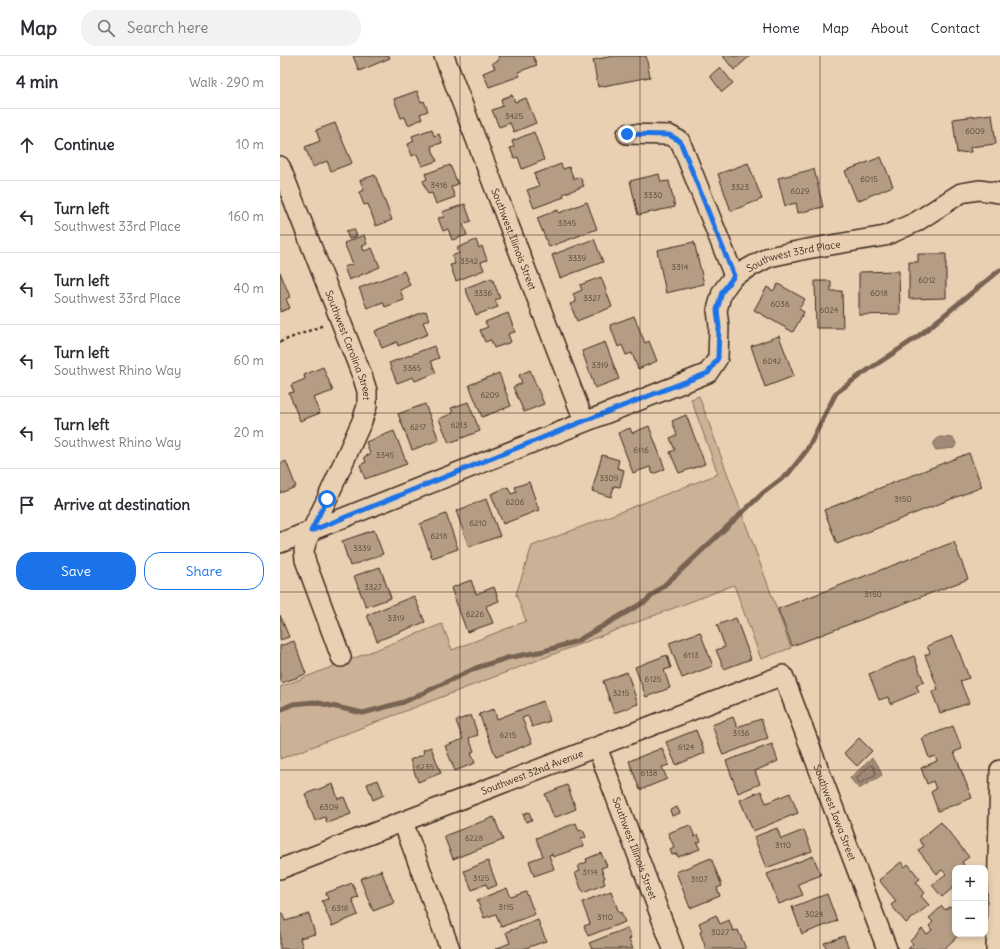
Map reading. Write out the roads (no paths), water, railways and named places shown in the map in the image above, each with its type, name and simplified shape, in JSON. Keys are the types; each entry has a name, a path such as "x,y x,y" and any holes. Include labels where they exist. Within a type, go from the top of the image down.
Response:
{"street":[{"name":"Southwest Illinois Street","path":"444,56 584,421"},
{"path":"627,134 669,135 680,141 734,276"},
{"name":"Southwest Carolina Street","path":"280,166 367,391 367,406 362,421 311,531 304,550 305,560 341,657"},
{"name":"Southwest 33rd Place","path":"280,543 708,373 718,358 719,327 717,310 722,292 734,276 769,257 885,236 916,222 961,194 979,190 1000,193"},
{"name":"Southwest 32nd Avenue","path":"280,869 783,675"},
{"name":"Southwest Iowa Street","path":"783,675 887,949"},
{"name":"Southwest Illinois Street","path":"597,747 673,949"},
{"path":"996,949 1000,770"},
{"path":"403,822 450,949"}],"water":[{"path":"940,437 953,438 956,445 954,448 936,450 933,445"},
{"path":"872,758 878,765 882,775 859,789 850,778"}],"waterway":[{"path":"280,710 293,704 314,702 363,713 404,702 476,668 507,658 544,651 577,641 646,601 763,493 788,474 807,450 836,393 916,338 1000,270"}]}
